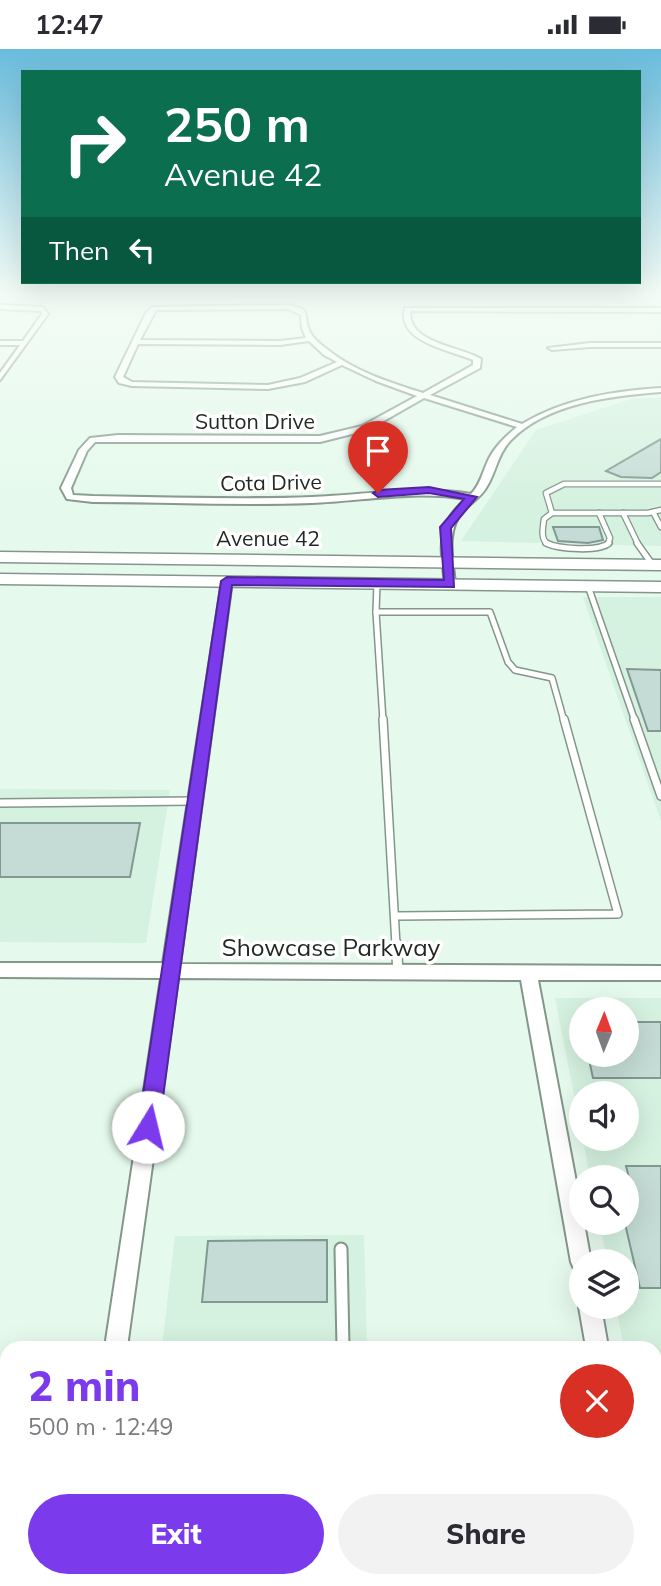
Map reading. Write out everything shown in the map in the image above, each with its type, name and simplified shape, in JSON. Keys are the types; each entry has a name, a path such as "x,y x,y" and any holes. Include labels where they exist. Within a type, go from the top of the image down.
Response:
{"main road":[{"name":"Avenue 42","path":"0,557 656,564"},
{"path":"526,585 567,577 645,578 652,575 656,564"},
{"name":"Avenue 42","path":"0,579 661,587"}],"street":[{"path":"125,365 119,377 132,384 268,387 302,380 337,365"},
{"path":"344,365 423,395 524,427"},
{"name":"Sutton Drive","path":"69,497 66,488 83,450 93,440 320,439 365,428 477,365"},
{"path":"450,584 446,527 482,487 495,453 508,438 537,418 570,405 613,395 661,390"},
{"name":"Cota Drive","path":"69,497 312,500 402,490 429,490 472,497"},
{"path":"117,1341 227,581"},
{"name":"Showcase Parkway","path":"0,969 661,973"},
{"path":"528,972 579,1249"},
{"path":"592,1319 596,1341"}],"lane":[{"path":"552,513 547,493 564,484 661,484"},
{"path":"599,513 610,538 608,545 558,547 545,543 544,519 552,513 661,510"},
{"path":"653,512 661,527"},
{"path":"623,513 638,544 656,564"},
{"path":"377,583 376,611 398,972"},
{"path":"588,586 661,796"},
{"path":"376,611 490,612 508,662 515,670 552,678 618,914 395,916"},
{"path":"0,803 195,801"},
{"path":"341,1249 343,1341"}],"shaded area":[{"path":"634,398 661,398 661,546 461,541 536,430"},
{"path":"583,597 661,597 661,821 606,664"},
{"path":"0,789 170,790 146,943 0,942"},
{"path":"555,998 569,998 569,1067 639,1067 639,998 661,998 661,1341 623,1341 618,1319 639,1319 639,1249 605,1249 602,1235 639,1235 639,1165 588,1165 585,1151 639,1151 639,1081 571,1081"},
{"path":"364,1235 367,1341 163,1341 175,1236"}],"building":[{"path":"661,439 661,472 652,478 621,477 606,471"},
{"path":"553,527 599,527 603,540 588,543 558,541"},
{"path":"627,669 661,670 661,731 648,731"},
{"path":"0,823 140,823 130,877 0,877"},
{"path":"639,1022 661,1022 661,1078 593,1078 591,1067 639,1067"},
{"path":"639,1166 661,1166 661,1288 640,1288 639,1249 631,1249 628,1235 639,1235"},
{"path":"327,1240 327,1302 202,1302 208,1241"}],"route":[{"path":"148,1127 227,581 450,584 446,527 472,497 429,490 378,493"}]}
